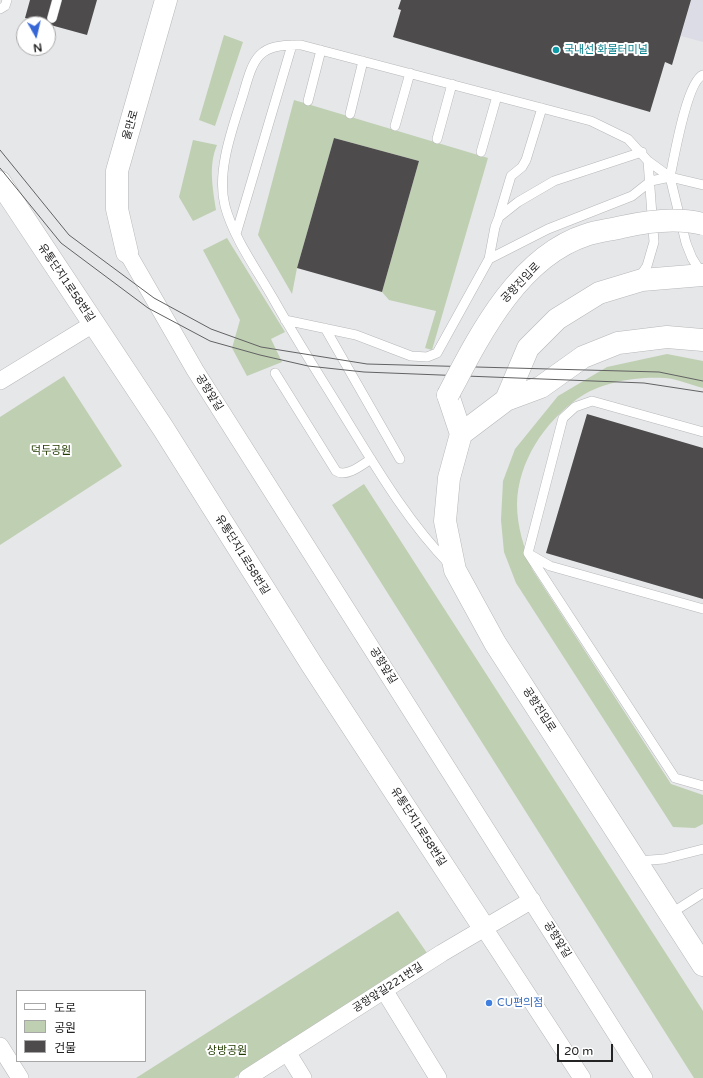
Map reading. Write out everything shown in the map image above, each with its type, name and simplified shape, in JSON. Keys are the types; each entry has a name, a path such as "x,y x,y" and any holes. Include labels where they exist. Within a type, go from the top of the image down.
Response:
{"main road":[{"name":"울만로","path":"127,252 117,208 118,171 166,0"},
{"name":"유통단지1로58번길","path":"0,182 162,428 312,665 484,928"},
{"name":"공항진입로","path":"703,224 688,220 644,222 585,235 554,251 527,273 495,311 448,395 461,434 449,478 445,521 455,570 495,643 703,964"},
{"path":"506,400 528,348 557,319 599,293 636,282 703,275"},
{"path":"461,434 506,400 541,387 583,357 618,343 667,336 703,340"}],"street":[{"name":"공항앞길","path":"127,252 195,370 644,1078"},
{"path":"0,381 93,324"},
{"name":"공항앞길221번길","path":"247,1078 384,990 532,900"},
{"path":"484,928 582,1078"},
{"path":"384,990 438,1078"},
{"path":"0,1046 20,1078"},
{"path":"287,1052 304,1078"}],"lane":[{"path":"0,9 5,6 7,0"},
{"path":"53,16 57,0"},
{"path":"455,570 428,543 371,459 285,320 236,234 225,204 224,177 227,146 250,70 257,56 268,49 281,45 301,45 591,121 628,139 642,152 648,161 670,177 703,185"},
{"path":"236,234 292,45"},
{"path":"308,101 321,50"},
{"path":"350,114 363,61"},
{"path":"395,126 410,73"},
{"path":"703,75 698,77 694,83 689,97 670,177 686,243 692,258 703,275"},
{"path":"437,139 452,84"},
{"path":"481,152 497,96"},
{"path":"285,320 356,335 411,356 427,357 437,353 489,259 495,227 509,181 511,176 522,167 526,160 542,108"},
{"path":"499,217 518,202 554,181 642,152"},
{"path":"636,282 647,266 654,242 651,181 648,161"},
{"path":"489,259 548,228 632,196 651,181 670,177"},
{"path":"325,328 400,459"},
{"path":"275,373 336,471 344,473 349,472 371,459"},
{"path":"703,432 592,401 575,407 563,418 528,553 675,778 703,786"},
{"path":"528,553 550,566 703,609"},
{"path":"637,861 664,859 703,849"},
{"path":"670,914 703,893"}],"shaded area":[{"path":"691,0 703,0 703,42 681,36"}],"green space":[{"path":"224,35 243,42 215,126 199,120"},
{"path":"294,100 488,158 432,350 425,348 436,311 389,300 382,292 419,161 334,138 297,268 292,294 258,235"},
{"path":"193,140 217,145 214,153 212,169 216,210 193,221 179,197"},
{"path":"227,238 285,332 271,339 282,362 247,376 232,348 240,320 203,250"},
{"path":"667,354 703,361 703,388 665,378 631,379 597,388 577,399 554,420 535,445 522,473 517,512 526,553 532,569 671,784 703,795 703,824 695,828 673,827 516,583 504,552 501,520 503,481 515,449 558,396 607,367"},
{"name":"덕두공원","path":"64,376 122,466 0,545 0,417"},
{"path":"364,484 703,1011 703,1078 694,1078 332,505"},
{"name":"상방공원","path":"398,911 427,953 234,1078 136,1078"}],"building":[{"path":"30,0 97,0 87,35 56,26 56,16 26,16"},
{"name":"국내선 화물터미널","path":"401,0 691,0 672,65 665,62 650,112 393,37 401,10 398,9"},
{"path":"334,138 419,161 382,292 297,268"},
{"path":"587,414 703,448 703,599 546,553"}],"tram line":[{"path":"0,150 69,235 154,298 211,329 261,347 367,364 659,372 703,381"},
{"path":"0,168 61,243 148,308 210,341 260,355 308,366 364,372 644,383 703,392"}],"place":[{"name":"국내선 화물터미널","path":"556,50"},
{"name":"CU편의점","path":"489,1003"}]}
